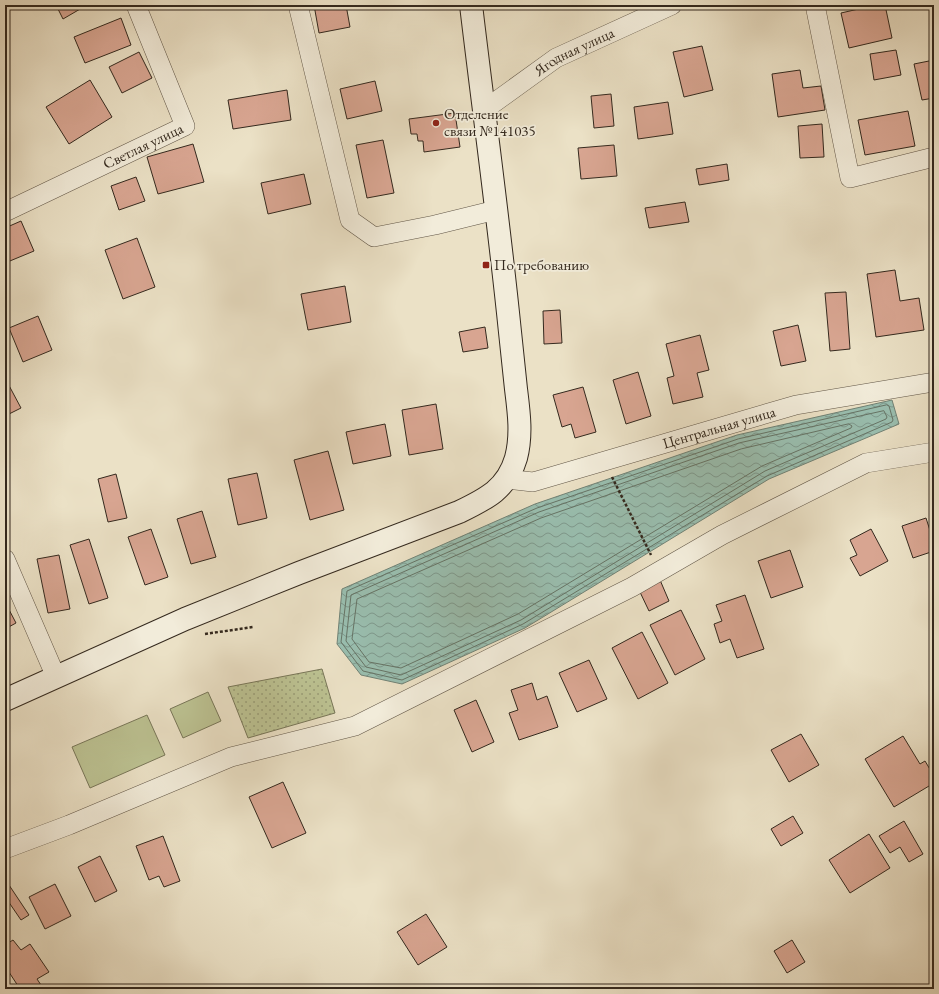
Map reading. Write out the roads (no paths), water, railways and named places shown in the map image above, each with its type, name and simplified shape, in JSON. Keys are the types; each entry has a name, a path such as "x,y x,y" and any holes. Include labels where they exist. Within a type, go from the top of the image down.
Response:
{"street":[{"name":"Светлая улица","path":"5,212 185,126 136,5"},
{"path":"298,5 350,220 374,237 435,225 496,210"},
{"path":"5,700 185,619 481,502 493,494 506,479 515,460 519,445 520,425 471,5"},
{"name":"Ягодная улица","path":"484,110 556,58 672,5"},
{"path":"815,5 850,178 934,157"},
{"name":"Центральная улица","path":"506,479 533,482 796,404 934,382"},
{"path":"5,849 68,825 231,757 355,726 632,587 722,535 866,463 934,452"},
{"path":"5,559 56,677"}],"water":[{"path":"892,400 899,424 769,479 525,628 402,684 361,675 337,644 342,589 535,504 737,435"}],"place":[{"name":"Отделение связи №141035","path":"436,123"},
{"name":"По требованию","path":"486,265"}]}
